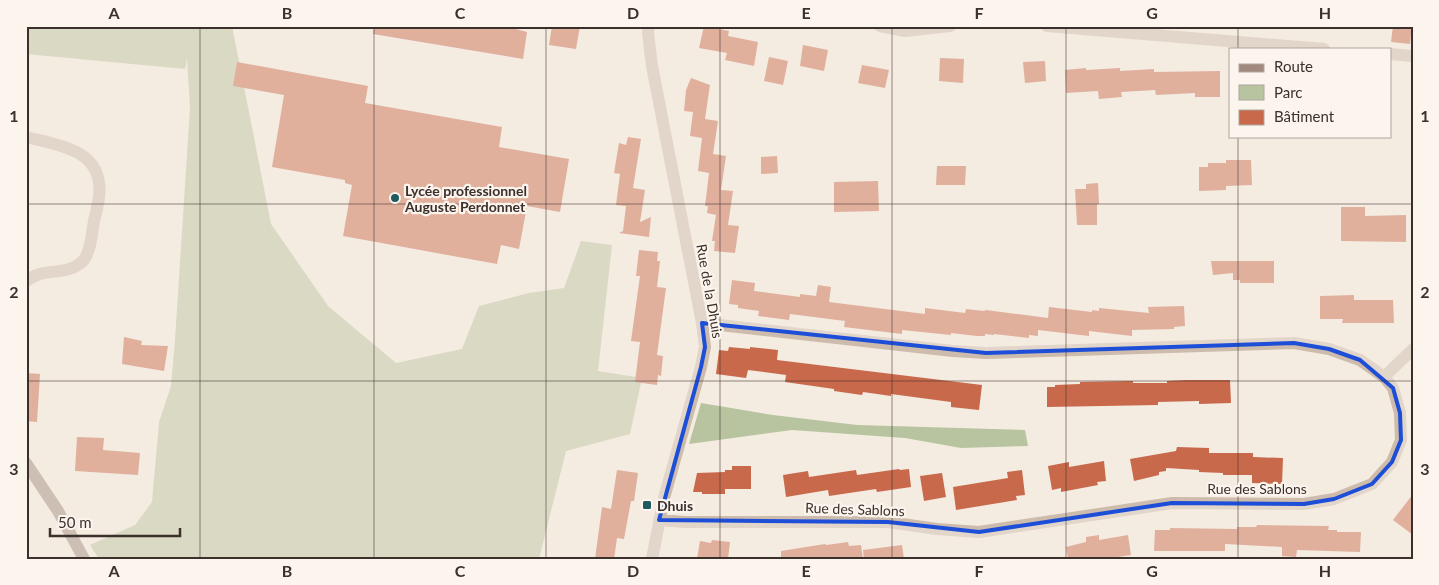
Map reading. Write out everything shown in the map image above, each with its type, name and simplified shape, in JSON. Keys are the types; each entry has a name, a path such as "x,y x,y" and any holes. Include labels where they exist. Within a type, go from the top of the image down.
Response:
{"street":[{"name":"Rue de la Dhuis","path":"649,26 648,34 652,66 702,323 705,347 701,368 659,520 652,559"},
{"path":"880,26 905,30 950,26"},
{"path":"1047,26 1312,48"},
{"path":"1392,54 1413,56"},
{"path":"26,137 72,150 83,156 93,165 100,183 96,214 84,260 70,270 38,274 26,281"},
{"name":"Rue des Sablons","path":"659,520 685,522 888,522 937,529 979,532 1172,503 1304,504 1334,499 1372,484 1392,462 1401,440 1400,413 1393,388 1384,377 1360,360 1329,349 1294,344 986,353 943,350 702,323"},
{"path":"1384,377 1413,349"},
{"path":"26,463 58,511 84,559"}],"highlighted area":[{"path":"702,323 986,353 1294,343 1329,349 1360,360 1393,388 1400,413 1401,440 1392,462 1372,484 1334,499 1304,504 1172,503 979,532 888,522 659,520 701,367 705,347"}],"green space":[{"path":"26,26 232,26 271,224 328,306 396,363 462,349 479,306 529,293 564,288 581,241 612,245 598,371 642,378 630,434 566,451 539,559 99,559 90,545 135,525 152,502 159,422 171,386 175,340 190,108 187,58 185,69 26,54"},
{"path":"701,403 773,415 857,425 1025,430 1028,446 961,448 905,438 792,430 689,444"}],"building":[{"path":"374,26 517,26 516,29 527,32 523,59 373,34"},
{"path":"552,26 580,26 576,49 549,45"},
{"path":"704,26 729,31 728,36 758,42 754,66 725,60 727,53 699,48"},
{"path":"1393,26 1412,26 1410,44 1391,42"},
{"path":"803,45 828,50 824,71 800,66"},
{"path":"769,57 788,61 783,85 764,81"},
{"path":"940,58 964,59 963,83 939,81"},
{"path":"1045,61 1046,81 1025,83 1023,62"},
{"path":"237,62 368,86 365,103 502,127 499,147 569,159 560,212 527,206 519,249 501,245 497,264 343,236 352,185 345,183 345,180 272,167 284,95 233,86"},
{"path":"862,65 889,70 885,88 858,83"},
{"path":"1086,68 1086,70 1120,68 1120,71 1154,69 1154,72 1220,71 1220,97 1195,97 1195,93 1156,95 1155,90 1121,92 1122,97 1099,99 1098,91 1066,93 1065,70"},
{"path":"691,78 710,85 705,119 718,121 713,154 726,156 721,190 733,191 728,225 739,226 735,253 714,251 715,241 712,241 716,215 707,213 708,206 705,206 709,173 698,171 702,138 690,136 693,112 684,111 686,90"},
{"path":"628,137 641,139 633,188 645,190 640,222 651,217 649,237 619,233 623,231 626,206 616,205 620,174 614,173 619,143 626,145"},
{"path":"777,156 778,173 761,174 761,157"},
{"path":"1226,160 1251,160 1252,185 1226,186 1226,190 1199,191 1199,167 1208,167 1208,163 1226,163"},
{"path":"937,166 966,166 965,185 936,185"},
{"path":"878,181 879,211 834,212 834,182"},
{"path":"1098,183 1097,225 1077,225 1075,189 1086,189 1086,184"},
{"path":"1341,207 1365,207 1365,216 1406,215 1406,242 1341,241"},
{"path":"639,250 658,252 657,261 660,261 657,287 666,288 657,355 663,356 661,376 658,375 657,385 635,382 640,342 631,341 640,276 636,276"},
{"path":"1211,261 1274,261 1274,283 1240,283 1240,280 1233,280 1233,273 1213,275"},
{"path":"732,280 755,283 754,291 800,297 800,294 816,296 818,285 831,287 829,302 925,314 925,308 965,313 966,309 1048,318 1049,307 1092,312 1092,310 1099,311 1099,308 1149,313 1148,307 1184,306 1185,326 1174,327 1174,329 1132,330 1132,336 1089,331 1089,336 1038,330 1038,336 1029,335 1029,338 994,334 977,336 951,333 951,335 902,330 902,334 844,327 845,321 790,314 789,320 758,316 759,311 738,308 738,305 729,304"},
{"path":"1354,295 1354,300 1393,300 1394,323 1342,323 1343,319 1320,319 1320,296"},
{"path":"124,337 142,341 141,345 168,346 164,371 122,364"},
{"path":"729,347 778,350 777,360 982,385 979,410 951,407 951,402 891,394 891,396 863,392 862,395 834,391 834,389 785,382 786,375 748,370 746,378 716,374 719,350 728,351"},
{"path":"26,373 40,374 37,422 26,421"},
{"path":"1230,380 1231,403 1199,404 1199,401 1158,402 1158,405 1047,407 1047,387 1055,387 1055,385 1080,384 1080,382 1133,381 1133,383 1167,383 1167,381"},
{"path":"77,437 104,438 103,450 140,453 138,475 75,471"},
{"path":"1177,447 1209,448 1209,453 1253,453 1253,457 1283,458 1282,484 1252,483 1252,475 1223,475 1223,473 1199,472 1199,470 1166,468 1166,471 1159,472 1159,475 1134,481 1130,459 1176,451"},
{"path":"1104,461 1106,481 1097,482 1098,485 1061,492 1061,488 1052,490 1048,466 1069,462 1069,467"},
{"path":"732,466 751,466 751,489 725,489 725,494 693,492 697,473 725,472 725,470 732,470"},
{"path":"909,469 911,487 877,492 876,489 829,496 828,490 786,497 783,475 808,471 809,477 856,470 857,475"},
{"path":"617,470 638,473 634,501 631,501 624,539 617,538 614,559 595,559 602,507 611,509"},
{"path":"1022,470 1025,495 1016,496 1017,500 956,510 953,487 1008,478 1007,472"},
{"path":"942,473 946,497 924,501 920,476"},
{"path":"1413,494 1413,535 1393,520"},
{"path":"1257,525 1329,526 1328,530 1337,530 1337,532 1361,532 1360,552 1297,550 1296,557 1282,556 1282,547 1225,544 1225,551 1154,551 1155,530 1170,530 1170,528 1237,529 1237,527 1256,527"},
{"path":"1099,535 1099,540 1128,535 1131,555 1118,557 1118,559 1068,559 1066,547 1086,542 1086,537"},
{"path":"712,540 730,542 728,559 697,559 700,541 711,543"},
{"path":"848,542 849,546 861,545 863,559 781,559 781,551"},
{"path":"902,545 904,559 864,559 863,550"}],"place":[{"name":"Lycée professionnel Auguste Perdonnet","path":"395,198"},
{"name":"Dhuis","path":"647,505"}]}
